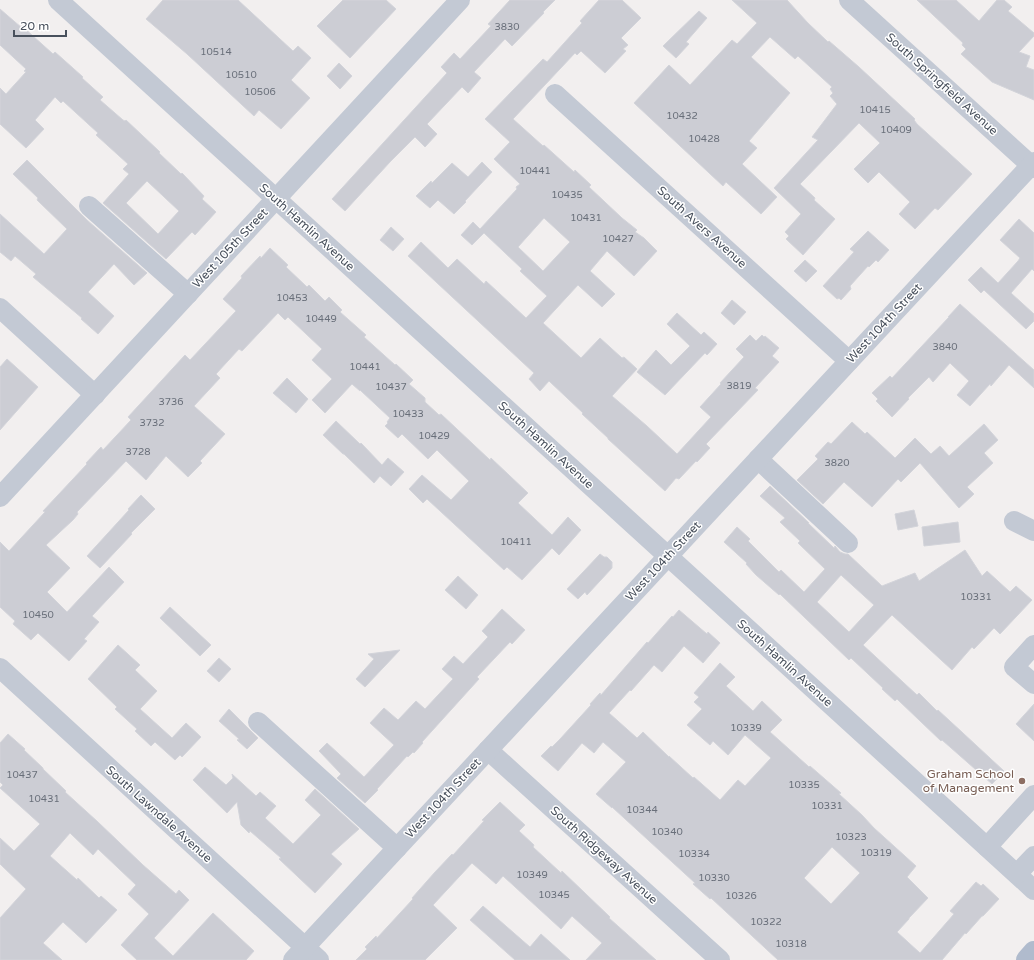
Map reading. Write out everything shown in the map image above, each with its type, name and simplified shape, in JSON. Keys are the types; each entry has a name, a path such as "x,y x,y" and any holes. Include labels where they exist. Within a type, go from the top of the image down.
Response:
{"main road":[{"path":"1027,960 1034,952"}],"street":[{"name":"South Hamlin Avenue","path":"58,0 1034,890"},
{"name":"West 105th Street","path":"0,497 460,0"},
{"name":"South Springfield Avenue","path":"849,0 1033,165"},
{"name":"South Avers Avenue","path":"555,94 849,361"},
{"name":"West 104th Street","path":"306,956 397,848 1033,165"},
{"path":"89,206 188,294"},
{"path":"0,308 95,395"},
{"path":"758,459 848,543"},
{"path":"1014,521 1034,530"},
{"path":"1034,645 1014,667 1034,684"},
{"name":"South Lawndale Avenue","path":"0,668 306,956"},
{"path":"258,722 397,848"},
{"name":"South Ridgeway Avenue","path":"488,750 720,960"},
{"path":"987,847 1034,795"},
{"path":"1017,874 1034,856"}],"building":[{"path":"163,0 238,0 293,51 298,46 311,58 291,80 310,98 281,129 259,110 254,116 187,54 146,19"},
{"path":"343,0 386,0 396,9 350,58 317,26"},
{"path":"510,0 555,0 512,46 505,39 474,72 481,78 468,93 462,87 427,124 437,134 425,147 415,137 345,211 332,199 447,73 441,67 454,53 460,59 491,26 488,24"},
{"path":"599,0 622,0 641,18 621,38 628,45 623,49 626,51 605,73 581,51 577,55 575,53 513,119 574,172 575,170 591,185 589,187 637,230 635,232 644,238 657,251 634,276 607,251 590,271 615,294 602,307 578,285 543,323 581,358 600,338 622,358 624,357 637,369 612,396 677,454 711,417 700,407 744,357 736,349 750,335 756,341 762,335 764,337 765,336 779,348 772,356 779,362 755,388 758,390 706,444 710,448 679,479 676,478 665,491 608,439 549,381 540,391 529,379 534,373 408,256 421,242 448,268 457,259 484,284 486,281 526,318 547,296 520,271 522,269 484,233 472,245 461,235 473,222 480,229 520,184 494,159 510,142 485,119 543,59 547,62 582,23 580,21","holes":["544,218 570,242 543,271 518,247"]},
{"path":"732,0 787,0 828,42 829,41 859,67 915,119 914,120 917,124 972,174 938,210 935,208 915,229 899,214 910,202 879,172 868,183 854,169 880,143 859,123 800,184 815,198 814,200 835,219 803,255 786,239 789,236 785,232 801,214 774,188 818,140 812,137 837,104 830,96 833,93 830,89 832,87 798,56 795,59 770,37 751,57 790,93 749,141 757,148 742,164 777,197 761,214 726,182 723,186 634,103 669,65 690,85 732,40 737,44 757,23"},
{"path":"917,0 956,0 979,21 997,0 1004,0 1012,7 1008,11 1034,33 1034,36 1019,52 1030,56 1026,67 1034,70 1034,100 992,82 961,54 966,49 962,45 963,43"},
{"path":"0,9 53,54 55,52 83,77 82,78 103,97 100,100 123,120 126,120 181,174 182,173 204,196 202,199 216,212 195,235 192,232 166,259 103,203 129,174 123,169 128,164 96,135 98,133 63,101 61,103 55,97 35,120 44,129 26,148 0,124 0,88 6,94 26,72 24,71 26,69 0,45","holes":["147,181 179,211 158,234 126,203"]},
{"path":"699,11 707,18 686,42 689,44 676,58 663,46"},
{"path":"339,63 352,76 340,89 327,76"},
{"path":"27,160 87,220 147,273 134,285 114,264 88,292 114,316 98,334 81,319 82,318 33,277 36,274 15,256 11,261 0,252 0,214 44,254 67,229 13,174"},
{"path":"482,162 492,172 454,214 438,200 430,208 416,196 431,181 432,183 452,163 468,177"},
{"path":"1019,219 1034,233 1034,271 1032,269 1011,293 1034,314 1034,321 1026,329 984,290 981,293 968,280 981,267 998,283 1018,261 1020,258 1000,240"},
{"path":"391,227 404,239 393,251 380,240"},
{"path":"868,231 889,250 878,262 876,260 869,267 868,266 850,286 851,289 841,300 839,298 837,299 823,286 854,252 850,249"},
{"path":"270,248 288,265 286,267 307,287 309,285 325,301 329,297 342,310 340,312 366,335 364,337 413,380 409,384 425,398 425,402 439,415 441,414 490,460 491,458 528,493 518,503 552,535 568,517 581,530 559,555 552,548 522,580 507,567 504,570 427,499 423,503 409,489 422,475 451,500 469,481 437,450 428,459 402,434 398,438 385,426 390,418 352,384 325,413 312,400 332,379 312,360 322,349 288,317 285,320 278,313 242,351 239,349 216,374 220,378 194,406 225,434 200,461 202,463 188,477 166,456 146,480 126,461 77,512 78,514 73,520 46,545 70,568 47,592 67,612 109,567 124,582 92,616 99,622 84,639 87,641 69,661 38,633 31,640 13,624 15,621 0,607 0,542 9,551 45,512 43,511 87,464 86,463 101,447 103,450 131,420 128,417 185,355 190,360 236,311 223,299 242,278 241,276"},
{"path":"805,260 817,271 806,282 794,271"},
{"path":"732,300 746,312 734,325 721,313"},
{"path":"960,304 1034,370 1034,388 1009,365 991,386 990,384 970,406 957,395 969,381 950,363 933,382 929,377 892,417 876,401 878,399 872,393 890,376 892,378"},
{"path":"677,313 701,335 704,332 717,344 707,355 705,353 665,395 637,372 656,350 671,365 690,346 667,324"},
{"path":"7,359 38,387 0,430 0,367"},
{"path":"287,378 308,399 296,413 273,393"},
{"path":"336,421 360,444 361,443 382,465 388,458 404,472 391,486 380,476 374,483 323,435"},
{"path":"852,422 865,434 867,432 895,458 915,438 931,454 940,446 949,456 984,424 998,440 984,453 993,463 967,487 974,494 959,508 920,463 901,482 898,479 872,507 844,482 823,504 797,480 818,459 815,456 828,442 831,444"},
{"path":"770,486 834,548 835,546 840,552 848,554 882,586 915,573 919,581 965,550 982,576 987,571 1010,592 1016,586 1032,600 1000,634 994,628 974,649 972,647 952,670 892,615 863,645 917,695 919,693 1004,771 992,784 942,740 941,741 897,699 895,701 851,658 849,660 780,594 779,595 756,575 746,564 747,563 724,542 737,527 750,539 748,541 779,572 781,570 804,592 825,569 798,543 800,541 780,522 785,518 760,496","holes":["841,575 874,605 849,632 817,602"]},
{"path":"141,495 155,509 100,568 87,556"},
{"path":"914,510 918,526 898,530 895,514"},
{"path":"958,522 960,542 924,546 922,527"},
{"path":"600,554 607,557 612,562 612,568 587,595 585,592 578,599 567,589"},
{"path":"458,576 478,595 466,609 445,590"},
{"path":"170,607 211,645 200,656 160,618"},
{"path":"502,609 525,630 512,644 510,642 477,677 479,679 422,742 423,743 414,753 413,752 408,757 407,756 365,803 337,778 341,774 319,751 327,743 364,777 394,745 370,723 384,708 398,720 416,701 425,709 453,679 442,669 454,656 463,664 488,637 482,631"},
{"path":"679,610 720,643 703,663 684,646 662,672 654,665 609,713 637,738 643,732 669,757 720,800 738,780 745,786 771,758 745,735 728,755 713,741 710,745 687,725 702,709 694,702 699,697 694,693 720,663 735,677 726,686 753,711 762,701 782,720 770,732 841,793 839,794 916,866 907,877 928,898 897,932 920,953 954,914 950,911 976,882 981,886 983,884 999,899 966,934 965,933 942,960 778,960 596,794 626,762 603,742 594,753 582,743 558,771 541,756 560,739 647,642 648,643 672,616 673,617","holes":["832,847 860,873 831,904 804,878"]},
{"path":"118,645 140,665 135,670 157,691 140,709 172,738 186,723 201,737 182,757 180,755 175,760 155,742 151,746 135,731 137,729 115,709 117,707 88,679"},
{"path":"400,650 365,687 356,679 374,659 368,654"},
{"path":"219,658 231,669 219,682 207,671"},
{"path":"1034,704 1034,741 1016,724"},
{"path":"229,709 258,738 247,749 237,740 239,739 219,721"},
{"path":"8,734 25,749 24,750 66,791 65,792 143,865 176,894 179,890 189,900 154,938 173,956 213,913 254,951 246,960 137,960 121,945 149,914 128,894 136,885 98,849 93,855 70,833 50,856 77,880 78,878 99,898 101,896 117,910 86,943 63,922 43,943 62,960 0,960 0,918 26,889 0,864 0,838 14,851 40,824 0,788 3,785 0,782 0,743"},
{"path":"205,767 226,785 233,778 232,774 256,796 260,792 276,806 265,818 293,844 321,815 305,800 315,789 359,829 331,854 342,864 315,893 279,859 281,858 241,825 237,802 227,813 193,780"},
{"path":"500,802 525,825 519,831 534,845 533,847 561,873 562,871 610,917 609,918 656,960 586,960 602,943 572,916 561,929 503,876 496,884 472,863 433,905 457,928 425,960 356,960 367,949 365,947 376,936 377,938 413,899 412,898 435,872 452,854 453,855 484,821 482,820"},
{"path":"483,906 530,947 541,934 570,960 515,960 470,920"}],"place":[{"name":"Graham School of Management","path":"1022,781"}]}
